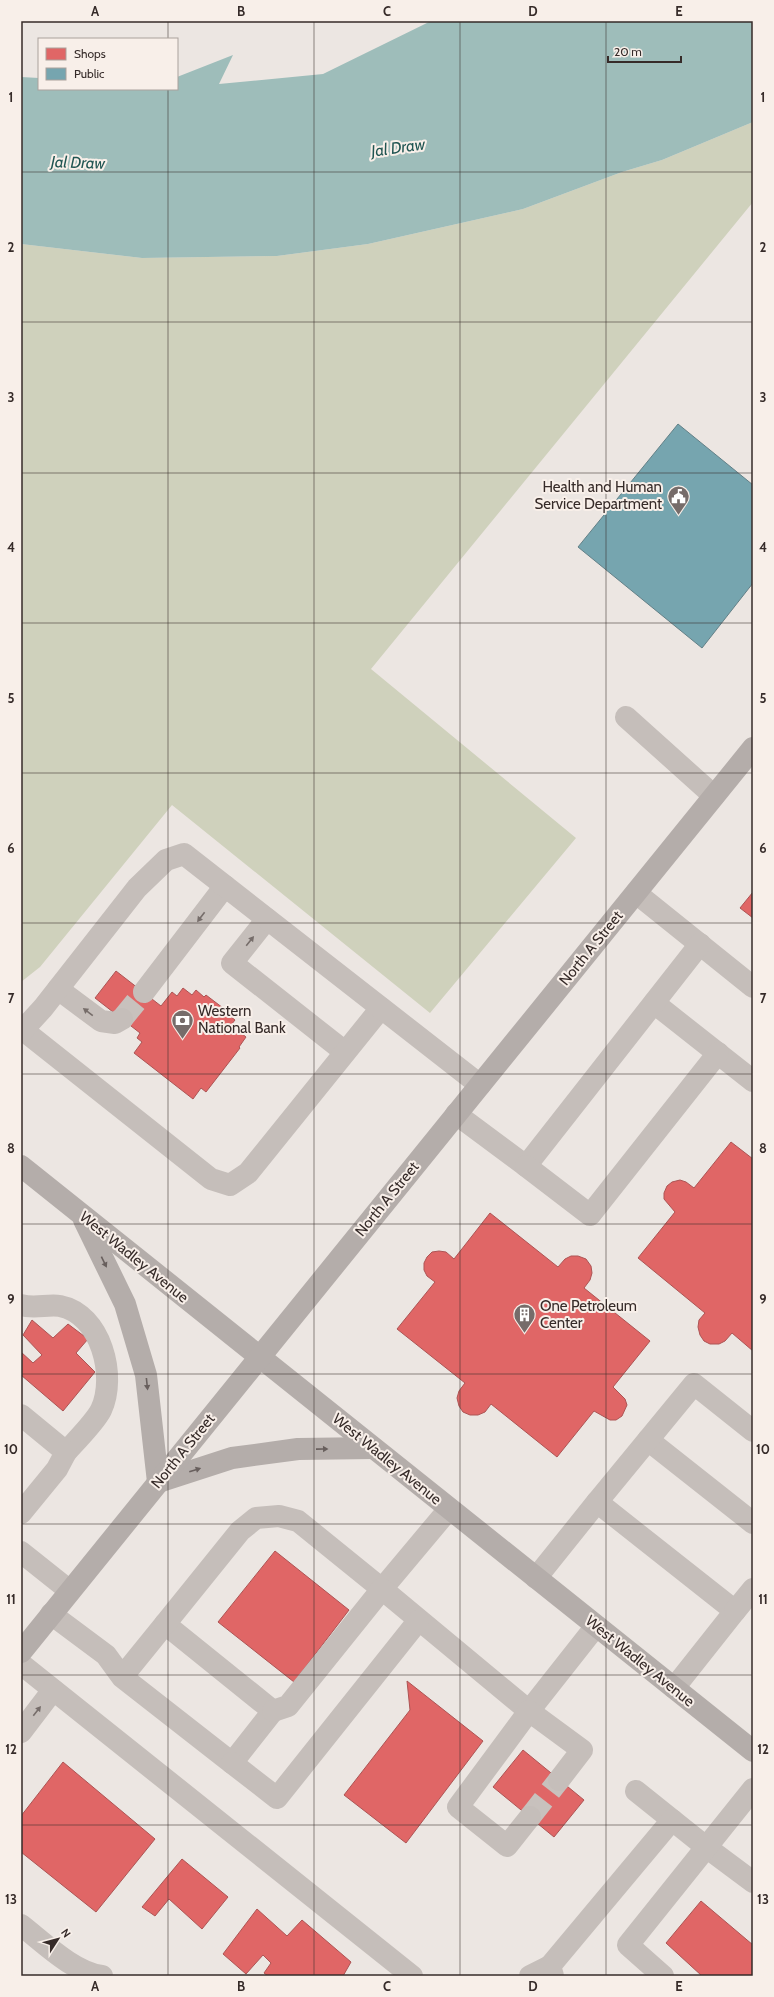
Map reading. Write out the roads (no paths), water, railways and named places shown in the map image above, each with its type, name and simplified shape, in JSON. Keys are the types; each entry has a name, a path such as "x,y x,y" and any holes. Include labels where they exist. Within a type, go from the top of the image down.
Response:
{"main road":[{"name":"North A Street","path":"21,1652 753,748"},
{"name":"West Wadley Avenue","path":"21,1166 753,1751"},
{"path":"81,1214 125,1304 144,1368 158,1482 232,1458 298,1449 373,1448"}],"lane":[{"path":"626,717 714,796"},
{"path":"381,1008 248,1173 230,1185 211,1179 22,1031 58,989 137,888 166,860 184,854 480,1085"},
{"path":"144,992 224,886"},
{"path":"636,893 753,987"},
{"path":"267,919 232,963 345,1052"},
{"path":"526,1166 700,944"},
{"path":"58,989 101,1021 115,1023 122,1019"},
{"path":"654,1002 753,1081"},
{"path":"456,1114 590,1215 718,1053"},
{"path":"21,1305 61,1306 82,1316 95,1331 105,1361 108,1387 101,1410 66,1452 56,1469 21,1513"},
{"path":"536,1578 694,1384 753,1431"},
{"path":"21,1415 66,1452"},
{"path":"648,1440 753,1523"},
{"path":"597,1502 735,1611"},
{"path":"232,1763 273,1711 288,1706 382,1589 449,1509"},
{"path":"122,1677 240,1531 256,1518 279,1516 298,1521 382,1589 418,1621 529,1710 582,1750 559,1780"},
{"path":"21,1552 70,1591"},
{"path":"674,1688 753,1589"},
{"path":"51,1614 106,1655 122,1677 277,1798 418,1621"},
{"path":"165,1624 273,1711"},
{"path":"530,1817 507,1846 458,1807 529,1710 596,1626"},
{"path":"21,1664 412,1976"},
{"path":"21,1732 53,1690"},
{"path":"663,1976 628,1945 753,1789"},
{"path":"636,1791 706,1847 753,1882"},
{"path":"530,1976 551,1971 672,1820"},
{"path":"21,1925 59,1956 91,1975 102,1976"}],"water":[{"name":"Jal Draw","path":"431,21 753,21 753,122 662,160 622,172 523,209 368,244 277,256 142,258 21,244 21,77 38,78 38,90 178,90 178,77 233,55 219,84 323,74"}],"tunnel":[{"path":"122,1019 144,992"},
{"path":"530,1817 559,1780"}],"place":[{"name":"Health and Human Service Department","path":"678,516"},
{"name":"Western National Bank","path":"182,1040"},
{"name":"One Petroleum Center","path":"524,1334"}]}
